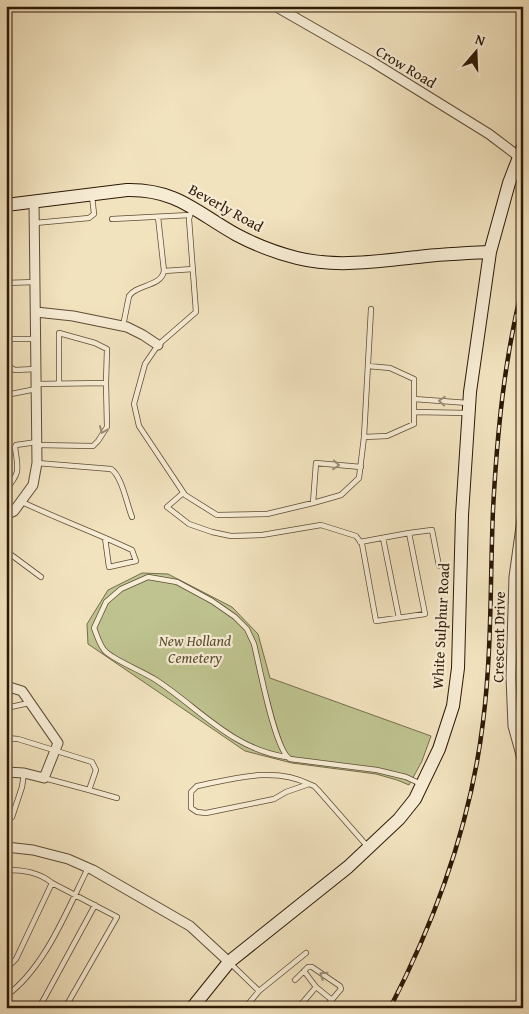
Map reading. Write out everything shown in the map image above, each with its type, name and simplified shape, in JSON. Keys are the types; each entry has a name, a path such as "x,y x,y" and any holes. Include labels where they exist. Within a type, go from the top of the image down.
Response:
{"street":[{"name":"Crow Road","path":"275,6 371,61 520,152"},
{"name":"White Sulphur Road","path":"192,1008 229,962 348,867 399,819 414,799 440,749 453,706 458,668 462,515 469,408 490,252 520,152"},
{"name":"Beverly Road","path":"6,205 92,194 146,190 160,192 238,236 278,253 320,263 372,262 445,254 490,252"},
{"path":"6,515 22,502 33,485 37,463 34,202"},
{"path":"36,312 73,316 123,326 143,335 158,345"},
{"name":"Crescent Drive","path":"523,512 514,577 511,677 513,726 523,762"},
{"path":"6,686 22,691 58,743 44,778 24,773 6,772"},
{"path":"6,847 33,850 68,859 88,868 190,926 229,962"}],"lane":[{"path":"35,223 89,218 94,214 92,194"},
{"path":"112,219 158,217 191,211 189,220 196,312 158,345 145,364 134,404 139,426 183,493 218,515 268,514 341,495 359,478 364,437 371,309"},
{"path":"123,326 129,296 132,292 162,277 164,271 158,217"},
{"path":"164,271 193,269"},
{"path":"6,283 36,282"},
{"path":"6,489 16,478 18,471 16,445 37,443 93,446 107,427 107,349 95,343 59,333 59,384"},
{"path":"6,346 11,339 36,339"},
{"path":"6,361 6,366 15,370 36,369"},
{"path":"364,437 387,436 414,424 414,379 390,368 368,366"},
{"path":"6,395 36,387 59,384 106,383"},
{"path":"414,399 469,408"},
{"path":"414,412 469,408"},
{"path":"37,463 111,469 116,472 120,480 132,517"},
{"path":"313,502 316,463 361,467"},
{"path":"183,493 167,507 189,524 212,532 232,536 262,535 322,525 356,536 360,542 376,621 425,614 409,534"},
{"path":"22,502 105,538 132,550 136,561 109,567 105,538"},
{"path":"360,542 432,530 439,566"},
{"path":"383,538 399,618"},
{"path":"6,552 41,577"},
{"path":"286,757 277,739 254,644 247,630 235,617 212,601 177,582 148,577 121,589 106,602 94,628 105,651 156,680 220,730 273,755 290,759 391,773 422,784"},
{"path":"513,613 523,612"},
{"path":"6,708 30,703"},
{"path":"6,738 18,739 55,749 92,762 96,770 89,790"},
{"path":"12,817 24,773"},
{"path":"309,784 292,789 274,799 206,813 197,812 191,808 191,792 197,786 253,775 296,778 314,786 369,848"},
{"path":"44,778 117,798"},
{"path":"6,996 32,972 88,868"},
{"path":"6,870 32,872 117,917 65,1008"},
{"path":"6,969 16,959 52,883"},
{"path":"39,1008 95,905"},
{"path":"245,1008 259,991 306,953"},
{"path":"229,962 259,991"},
{"path":"295,980 308,967 312,967 340,986 341,989 325,1008"},
{"path":"304,971 316,987 332,1000"},
{"path":"298,1008 316,987"}],"green space":[{"name":"New Holland Cemetery","path":"142,573 168,574 232,607 258,634 270,678 431,736 422,761 409,785 376,774 292,763 245,751 88,644 87,624 108,590"}],"railway":[{"path":"390,1008 422,940 449,869 470,796 477,759 488,669 493,510 499,425 506,369 523,285"}]}
